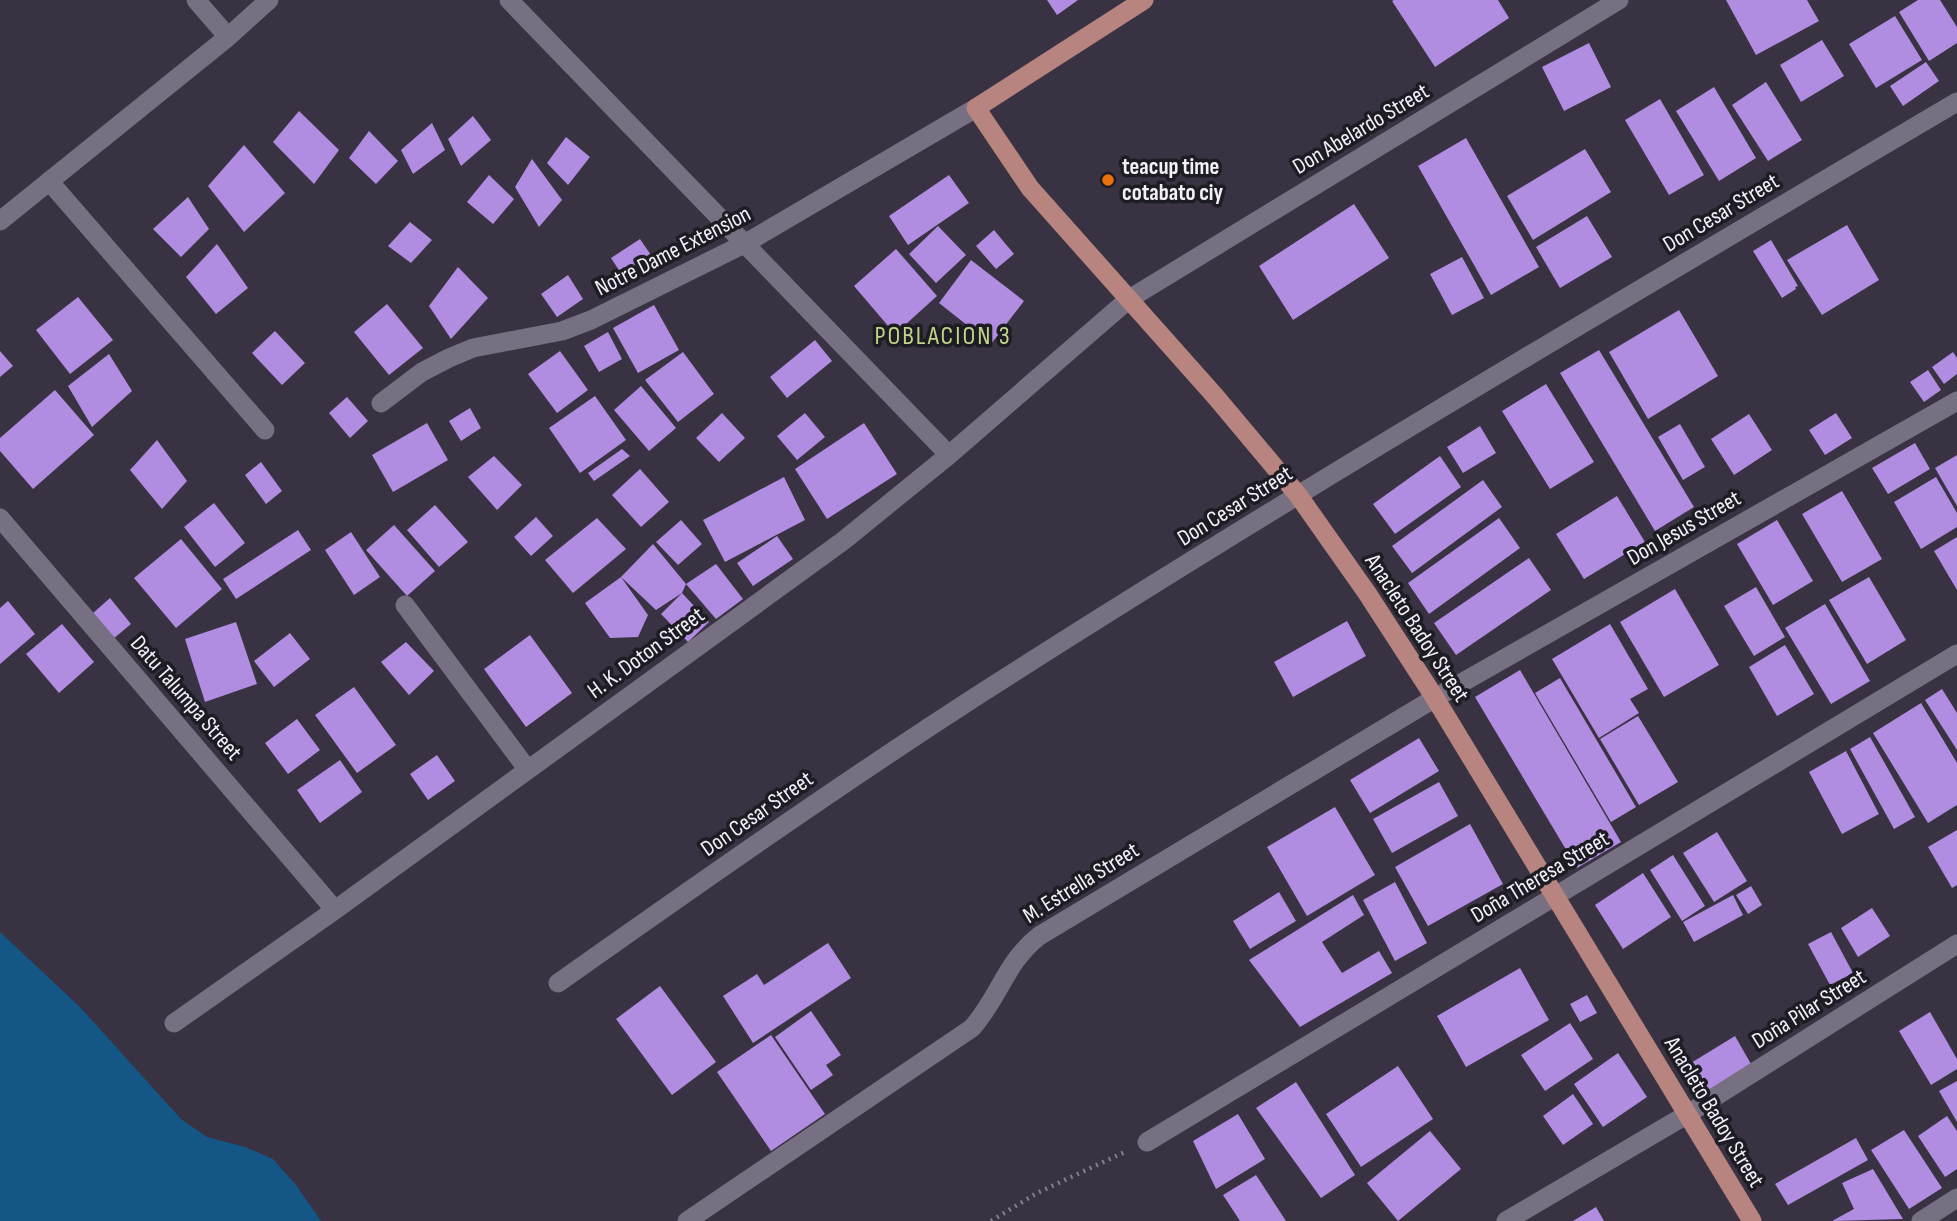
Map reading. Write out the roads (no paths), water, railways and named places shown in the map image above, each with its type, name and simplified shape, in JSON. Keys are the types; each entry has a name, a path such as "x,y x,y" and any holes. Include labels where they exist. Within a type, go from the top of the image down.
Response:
{"main road":[{"path":"975,108 1144,0"},
{"name":"Anacleto Badoy Street","path":"975,108 1030,188 1215,396 1298,495 1367,593 1435,698 1752,1221"}],"street":[{"path":"196,0 228,37"},
{"path":"0,220 228,37 269,0"},
{"path":"509,0 949,455"},
{"name":"Don Abelardo Street","path":"1129,299 1619,0"},
{"name":"Don Cesar Street","path":"558,983 845,783 995,685 1298,495 1957,102"},
{"name":"Notre Dame Extension","path":"380,403 422,372 473,348 562,331 591,320 746,243 975,108"},
{"path":"49,181 265,430"},
{"name":"H. K. Doton Street","path":"174,1023 335,910 843,541 949,455 1129,299"},
{"name":"Don Jesus Street","path":"1435,698 1957,401"},
{"name":"Datu Talumpa Street","path":"0,518 335,910"},
{"path":"405,605 528,770"},
{"name":"Doña Theresa Street","path":"1147,1142 1957,654"},
{"name":"M. Estrella Street","path":"687,1221 972,1028 987,1011 1010,965 1023,948 1039,936 1435,698"},
{"name":"Doña Pilar Street","path":"1506,1221 1686,1115 1957,944"},
{"path":"1921,1221 1957,1198"}],"water":[{"path":"0,932 80,1007 181,1119 207,1137 245,1147 273,1159 296,1185 321,1221 0,1221"}],"place":[{"name":"teacup time cotabato ciy","path":"1108,180"}],"district":[{"name":"POBLACION 3","path":"943,336"}]}
